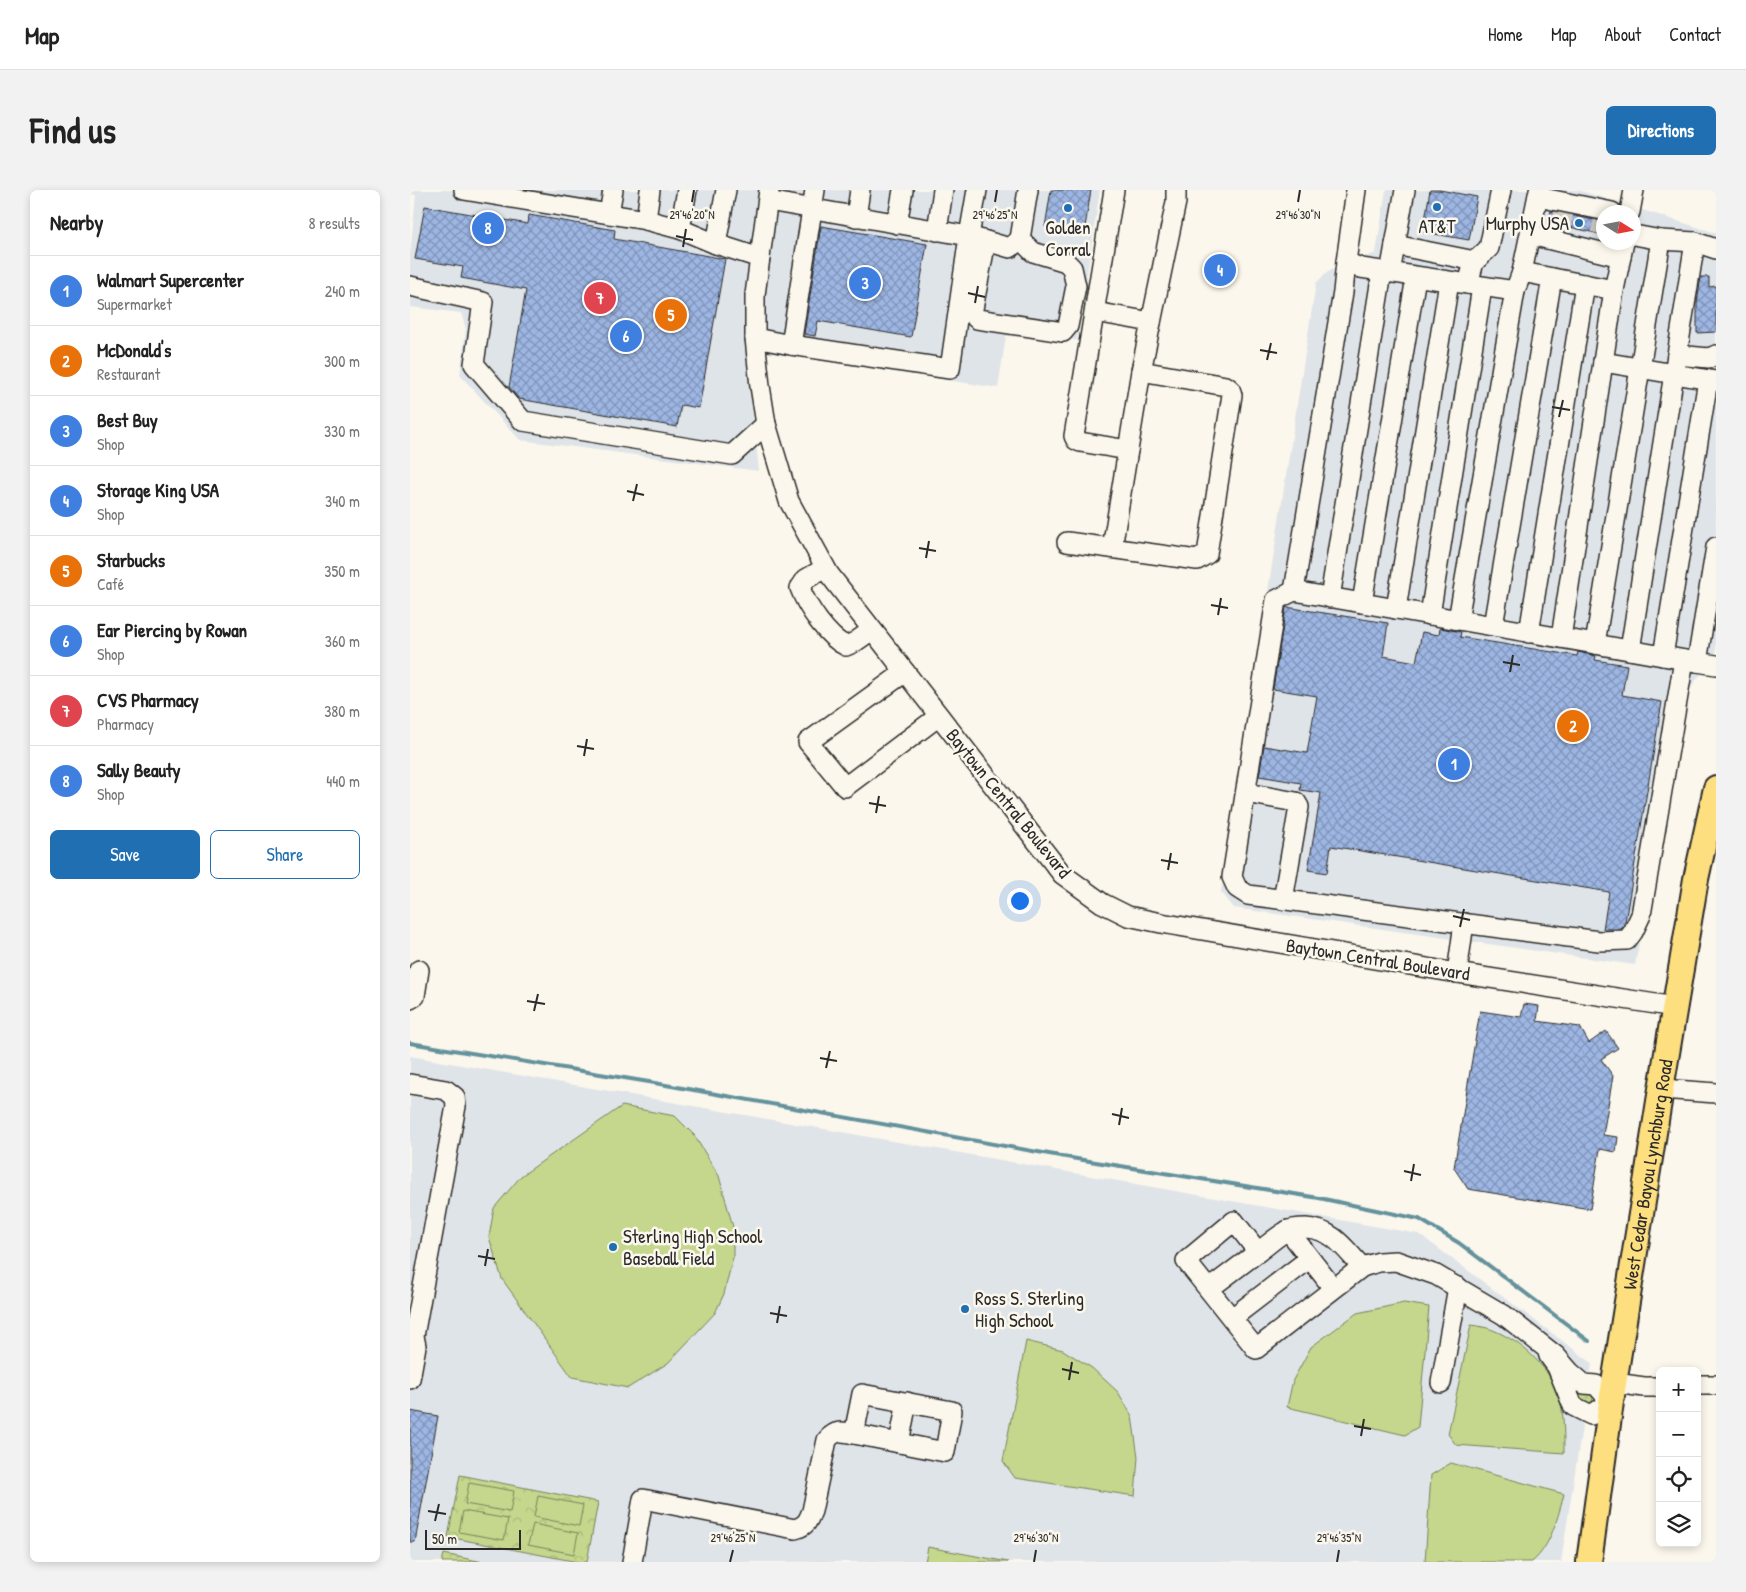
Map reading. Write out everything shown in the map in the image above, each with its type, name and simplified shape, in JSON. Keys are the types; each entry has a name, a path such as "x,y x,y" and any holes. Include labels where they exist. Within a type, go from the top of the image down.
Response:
{"main road":[{"name":"West Cedar Bayou Lynchburg Road","path":"1589,1562 1613,1393 1661,1088 1696,879 1716,788"}],"street":[{"path":"464,190 570,199 609,214 646,220 680,229 716,244 760,258"},
{"path":"609,214 613,190"},
{"path":"646,220 650,190"},
{"path":"680,229 687,190"},
{"path":"716,244 726,190"},
{"path":"791,345 816,190"},
{"path":"856,217 860,190"},
{"path":"897,224 903,190"},
{"path":"937,230 944,190"},
{"path":"977,190 978,238 972,314 977,319 1063,332 1068,326 1076,286 1072,268 1066,262 1033,252 1020,239"},
{"path":"768,196 812,210 937,230 978,238 1010,248 1020,239 1028,190"},
{"path":"1114,190 1074,436 1080,442 1128,450"},
{"path":"1112,548 1141,371 1176,202 1176,190"},
{"path":"1294,591 1343,292 1356,190"},
{"path":"1330,598 1386,272 1395,244 1405,190"},
{"path":"1430,615 1475,286 1475,260 1489,248 1501,190"},
{"path":"1631,205 1634,190"},
{"path":"1458,620 1515,291 1522,272 1539,194 1596,231"},
{"name":"Baytown Central Boulevard","path":"768,196 755,295 756,338 760,386 766,424 789,502 825,568 1062,874 1102,903 1128,916 1457,973 1675,1007"},
{"path":"1531,235 1585,223"},
{"path":"1641,236 1661,240 1695,242 1716,249"},
{"path":"756,338 950,369 978,238"},
{"path":"1596,644 1661,240"},
{"path":"1630,650 1695,242"},
{"path":"1395,244 1475,260"},
{"path":"1561,638 1614,290 1622,250"},
{"path":"1346,262 1361,268 1515,291"},
{"path":"1522,272 1614,290"},
{"path":"1362,603 1416,277"},
{"path":"1494,626 1552,278"},
{"path":"1396,610 1448,282"},
{"path":"1529,633 1585,284"},
{"path":"410,286 483,302 474,364 523,421 732,455 766,424"},
{"path":"1095,312 1151,322"},
{"path":"1677,355 1709,358 1716,355"},
{"path":"1603,362 1712,380 1663,656"},
{"path":"1067,542 1197,560 1207,554 1232,395 1230,389 1226,386 1141,371"},
{"path":"1716,547 1690,661 1640,916 1627,940 1599,941 1248,895 1237,888 1232,877 1276,600 1294,591 1396,610 1430,615 1529,633 1561,638 1690,661 1716,665"},
{"path":"825,568 806,579 800,588 804,598 830,635 846,646 872,630"},
{"path":"905,672 808,742 845,788 939,716"},
{"path":"1246,793 1296,802 1299,807 1299,817 1284,900"},
{"path":"1457,973 1464,923"},
{"path":"410,999 415,996 419,970"},
{"path":"410,1084 446,1090 454,1097 456,1106 412,1336 416,1346 410,1379"},
{"path":"1661,1088 1716,1093"},
{"path":"1258,1252 1234,1221 1186,1261 1256,1349 1362,1267 1379,1262 1396,1261 1436,1275 1504,1315 1547,1349 1584,1384 1596,1385 1613,1393"},
{"path":"1209,1290 1288,1230 1300,1228 1313,1228 1334,1237 1362,1267"},
{"path":"1288,1230 1333,1288"},
{"path":"1232,1318 1309,1259"},
{"path":"1441,1383 1458,1288"},
{"path":"1547,1349 1549,1356 1557,1367 1573,1406 1591,1415 1613,1393 1644,1387 1656,1387"},
{"path":"1701,1385 1716,1385"},
{"path":"632,1562 643,1499 795,1529 802,1527 808,1522 827,1440 835,1432 841,1431 854,1434 944,1452 952,1411 862,1394 854,1434"},
{"path":"899,1443 907,1402"}],"shaded area":[{"path":"410,190 1100,190 1077,340 1006,336 998,388 746,349 759,471 520,440 460,375 466,329 461,313 410,307 410,254 416,195 410,194"},
{"path":"1386,190 1578,190 1626,205 1596,205 1596,250 1641,250 1641,210 1716,233 1716,654 1688,691 1635,965 1234,908 1221,892 1316,283 1329,271 1376,253"},
{"name":"Ross S. Sterling High School","path":"410,1056 1419,1234 1592,1363 1561,1562 410,1562"}],"green space":[{"name":"Sterling High School Baseball Field","path":"622,1106 675,1116 694,1135 719,1176 733,1227 733,1257 724,1294 715,1313 668,1363 628,1388 572,1377 502,1279 489,1237 494,1208 521,1176"},
{"path":"1404,1303 1429,1307 1418,1427 1405,1435 1287,1407 1293,1380 1311,1347 1357,1313"},
{"path":"1471,1325 1488,1328 1515,1342 1536,1359 1552,1380 1561,1403 1564,1453 1456,1445 1448,1434"},
{"path":"1026,1341 1063,1350 1092,1368 1118,1392 1132,1416 1138,1457 1135,1496 1015,1478 1003,1461"},
{"path":"1581,1390 1591,1394 1593,1398 1591,1404 1581,1406 1576,1392"},
{"path":"1451,1463 1564,1494 1549,1540 1532,1562 1425,1562 1431,1475"},
{"path":"460,1475 598,1502 587,1562 578,1562 448,1537"},
{"path":"469,1483 514,1491 510,1512 465,1504"},
{"path":"538,1496 583,1505 579,1526 534,1517"},
{"path":"463,1511 508,1519 504,1540 459,1532"},
{"path":"533,1524 578,1533 574,1554 528,1545"},
{"path":"928,1547 1008,1562 925,1562"},
{"path":"444,1554 483,1562 442,1562"}],"building":[{"name":"Golden Corral","path":"1051,190 1091,190 1084,233 1045,227"},
{"path":"1430,190 1477,197 1469,240 1423,232"},
{"path":"425,206 528,224 529,215 615,230 614,239 725,259 699,408 681,405 677,427 519,399 509,387 526,290 461,278 463,267 415,259"},
{"name":"Murphy USA","path":"1551,211 1596,220 1596,233 1548,222"},
{"path":"821,226 927,244 911,337 818,321 815,336 804,334"},
{"path":"1701,277 1709,277 1709,287 1716,286 1716,332 1697,333 1697,303"},
{"path":"1286,607 1388,623 1383,656 1416,662 1422,632 1439,635 1440,628 1461,632 1460,637 1577,656 1578,652 1596,656 1595,660 1627,665 1622,695 1662,702 1625,922 1621,929 1603,929 1609,892 1331,846 1327,873 1308,870 1321,793 1300,790 1301,783 1259,776 1264,746 1307,753 1317,696 1273,689"},
{"path":"1524,1004 1539,1006 1537,1021 1580,1027 1589,1043 1606,1031 1618,1048 1601,1059 1613,1076 1603,1135 1618,1137 1616,1152 1600,1149 1590,1209 1468,1189 1454,1168 1480,1011 1521,1017"},
{"path":"410,1411 438,1416 415,1542 410,1542"}],"waterway":[{"path":"410,1043 649,1082 1077,1159 1319,1198 1419,1219 1459,1243 1589,1341"}],"tunnel":[{"path":"1561,225 1564,212"}],"place":[{"name":"AT&T","path":"1437,207"},
{"name":"Golden Corral","path":"1068,208"},
{"name":"Murphy USA","path":"1579,223"},
{"name":"Sally Beauty","path":"488,228"},
{"name":"Storage King USA","path":"1220,270"},
{"name":"Best Buy","path":"865,283"},
{"name":"CVS Pharmacy","path":"600,298"},
{"name":"Starbucks","path":"671,315"},
{"name":"Ear Piercing by Rowan","path":"626,336"},
{"name":"McDonald's","path":"1573,726"},
{"name":"Walmart Supercenter","path":"1454,764"},
{"name":"Sterling High School Baseball Field","path":"613,1247"},
{"name":"Ross S. Sterling High School","path":"965,1309"}]}
